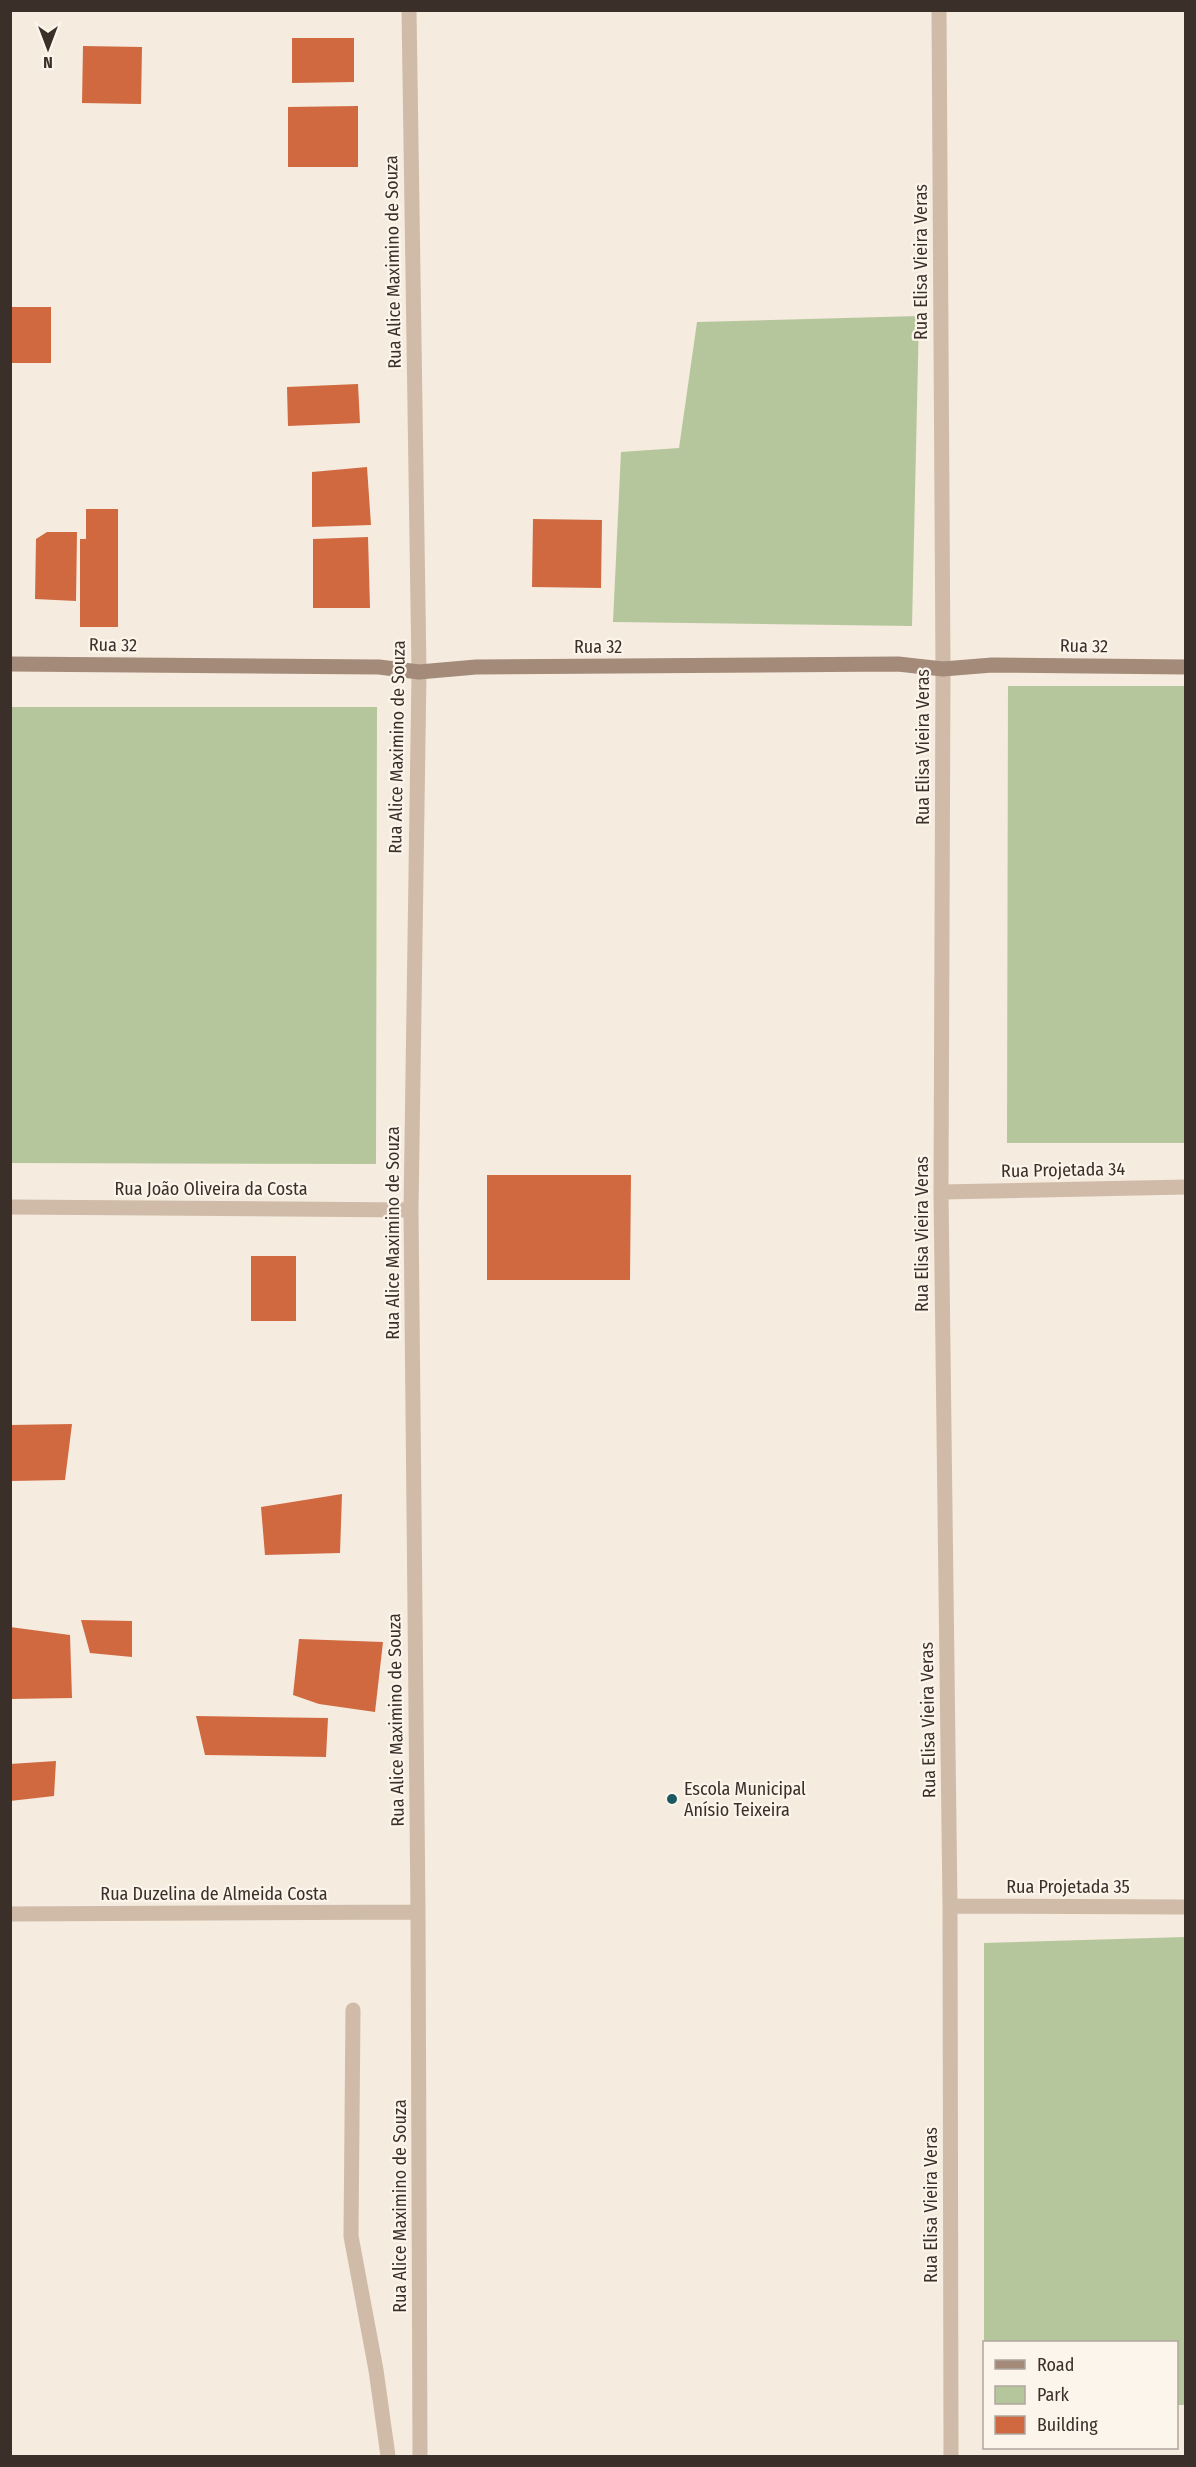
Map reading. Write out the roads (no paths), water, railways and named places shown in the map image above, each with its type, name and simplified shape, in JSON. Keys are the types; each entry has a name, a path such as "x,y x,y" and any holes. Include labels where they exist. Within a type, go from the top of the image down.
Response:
{"main road":[{"name":"Rua 32","path":"10,664 379,668 418,672 476,668 886,664 943,669 992,665 1185,667"}],"street":[{"name":"Rua Alice Maximino de Souza","path":"409,10 418,672 411,1210 418,1912 420,2457"},
{"name":"Rua Elisa Vieira Veras","path":"939,10 943,669 941,1192 950,1906 951,2457"},
{"name":"Rua Projetada 34","path":"941,1192 1185,1187"},
{"name":"Rua João Oliveira da Costa","path":"10,1207 411,1210"},
{"name":"Rua Projetada 35","path":"950,1906 1185,1907"},
{"name":"Rua Duzelina de Almeida Costa","path":"10,1914 418,1912"},
{"path":"353,2010 351,2236 376,2370 388,2457"}],"place":[{"name":"Escola Municipal Anísio Teixeira","path":"672,1799"}]}
